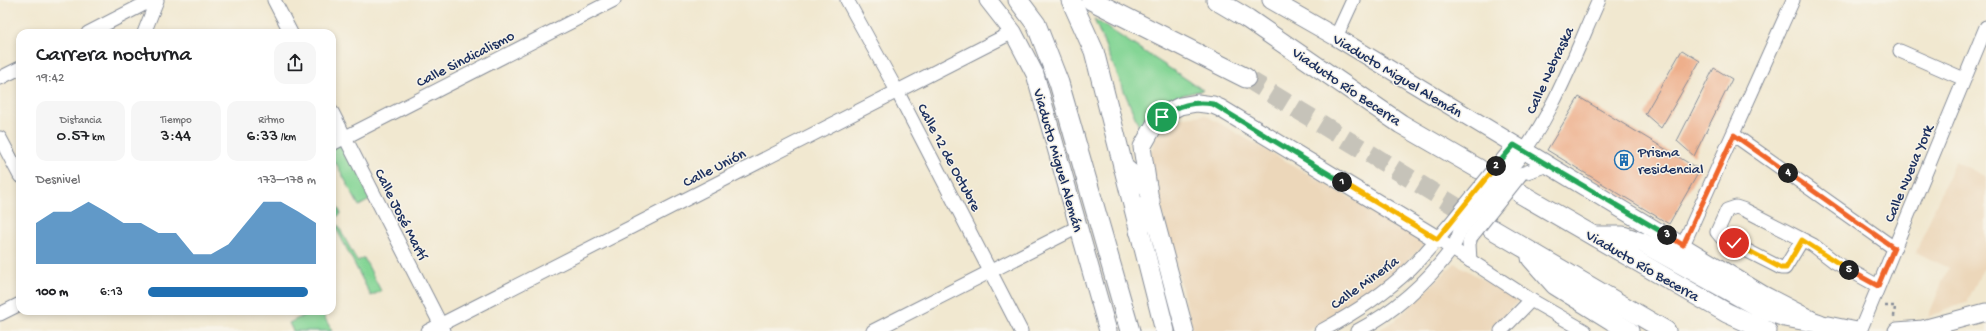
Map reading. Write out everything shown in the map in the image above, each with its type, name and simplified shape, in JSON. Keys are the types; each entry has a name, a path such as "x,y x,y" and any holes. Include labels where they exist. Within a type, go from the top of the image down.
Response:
{"highway":[{"name":"Viaducto Miguel Alemán","path":"1018,0 1036,24 1059,83 1130,331"},
{"path":"1091,0 1246,78"},
{"name":"Viaducto Río Becerra","path":"1216,0 1254,22 1401,124 1479,169"},
{"path":"1072,1 1094,51 1165,331"},
{"path":"1123,167 1148,194 1139,231"},
{"name":"Viaducto Río Becerra","path":"1521,194 1727,313 1767,331"},
{"path":"1492,229 1666,331"},
{"path":"1593,236 1623,236 1643,243 1760,308 1785,317 1818,323"},
{"path":"1518,244 1555,285 1629,331"}],"main road":[{"name":"Viaducto Miguel Alemán","path":"988,0 1013,32 1035,74 1108,331"},
{"name":"Viaducto Miguel Alemán","path":"1271,0 1336,37 1520,148"},
{"path":"1185,331 1148,194 1142,147 1149,132 1162,117 1170,111 1188,104 1205,103 1220,108 1437,239"},
{"path":"1520,148 1762,294 1818,323 1857,331"},
{"path":"1898,331 1923,329 1986,312"}],"street":[{"path":"96,29 152,0"},
{"path":"146,29 157,0"},
{"path":"274,0 289,29"},
{"name":"Calle Sindicalismo","path":"336,142 614,0"},
{"name":"Calle 12 de Octubre","path":"847,0 897,91 1021,331"},
{"path":"1336,37 1353,0"},
{"name":"Calle Nebraska","path":"1520,148 1544,120 1599,0"},
{"path":"1683,245 1734,135 1793,0"},
{"name":"Calle Nueva York","path":"1860,331 1986,27"},
{"name":"Calle Unión","path":"428,331 443,328 1013,32"},
{"path":"1900,51 1964,79"},
{"path":"0,78 16,70"},
{"name":"Calle José Martí","path":"336,120 443,328"},
{"path":"1734,135 1894,248"},
{"path":"0,138 16,168"},
{"name":"Calle Minería","path":"1357,331 1399,302 1452,249 1460,231 1511,168 1520,148"},
{"path":"1511,168 1548,165"},
{"path":"1802,240 1789,265 1786,268 1781,268 1722,238 1717,232 1727,210 1736,207 1802,240 1835,262 1878,286"},
{"path":"873,331 1078,227"},
{"path":"1460,231 1469,244 1470,261"},
{"name":"Calle Minería","path":"1321,331 1374,299 1411,268 1437,239 1460,231"},
{"path":"1437,239 1531,300 1585,331"},
{"path":"1501,331 1531,300"},
{"path":"0,314 16,306"}],"shaded area":[{"path":"1205,115 1428,242 1378,287 1308,331 1193,331 1149,161 1157,133 1183,117"},
{"path":"1955,161 1986,177 1986,270 1983,269 1967,302 1928,317 1948,268 1916,252"},
{"path":"1455,263 1518,301 1489,331 1377,331 1396,320"}],"green space":[{"path":"1094,19 1203,90 1174,97 1148,114 1140,129"},
{"path":"344,142 373,198 359,206 336,163 336,146"},
{"path":"336,204 341,214 336,217"},
{"path":"336,222 357,261 364,258 381,291 371,296 336,228"},
{"path":"305,315 323,315 332,331 293,331 289,323"}],"building":[{"path":"1682,50 1700,61 1661,128 1645,114"},
{"path":"1714,68 1732,79 1694,156 1677,141"},
{"name":"Prisma residencial","path":"1579,97 1700,170 1669,224 1547,150"}],"tunnel":[{"path":"1246,78 1478,220"}],"place":[{"name":"Prisma residencial","path":"1624,160"}],"route":[{"path":"1162,117 1180,106 1197,102 1213,104 1437,239 1514,145 1683,245 1734,135 1894,248 1878,286 1835,262 1813,245 1802,240 1786,268 1781,268 1734,243"}]}
